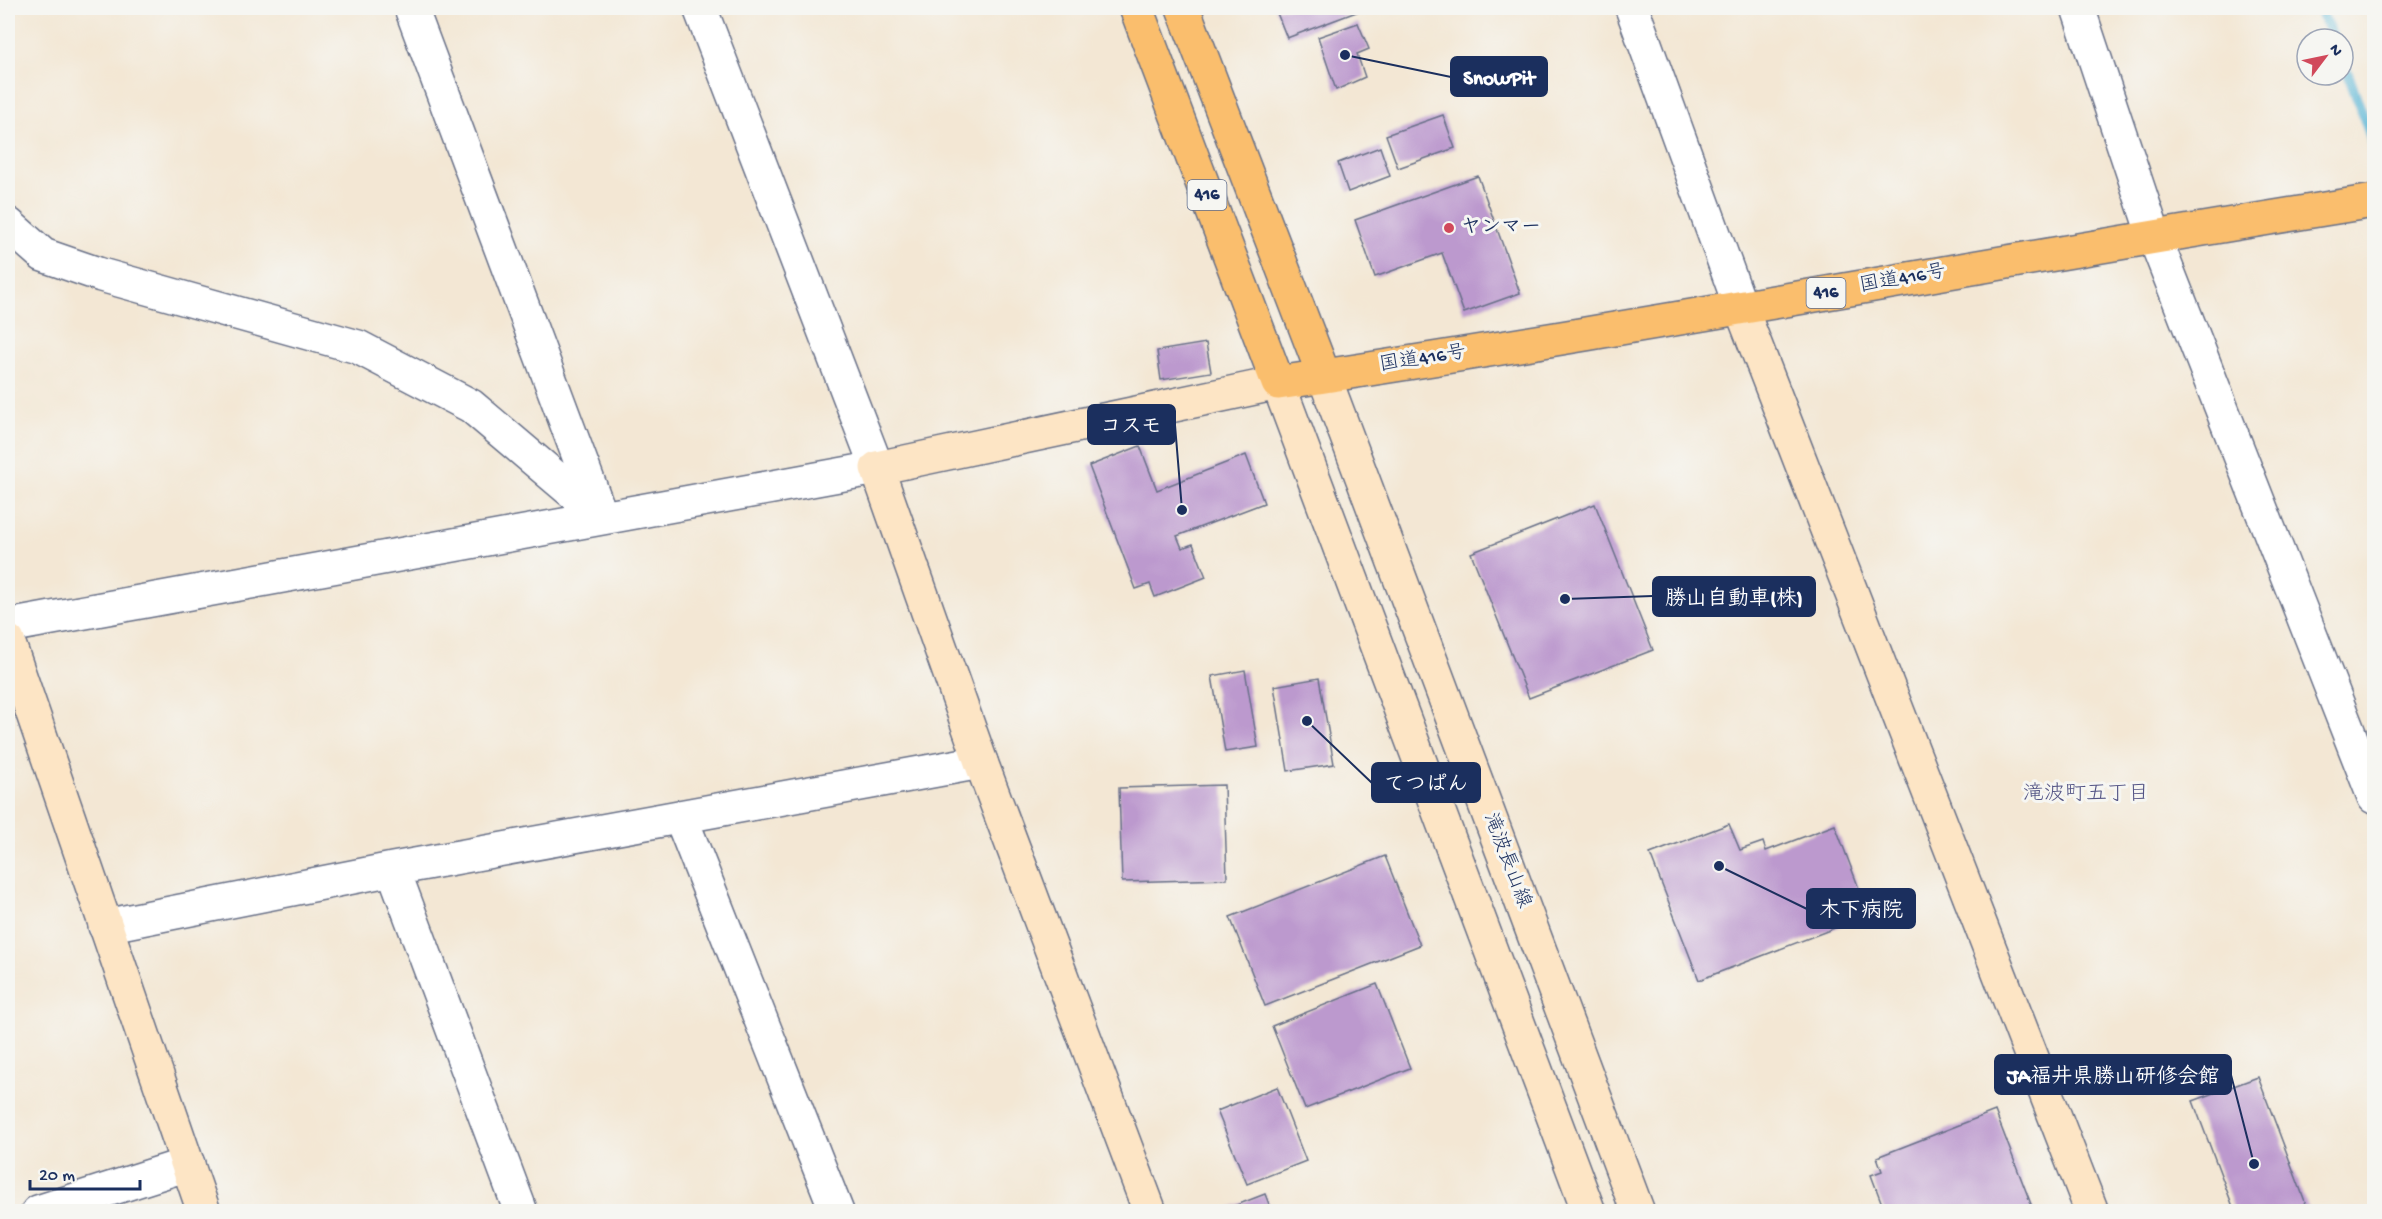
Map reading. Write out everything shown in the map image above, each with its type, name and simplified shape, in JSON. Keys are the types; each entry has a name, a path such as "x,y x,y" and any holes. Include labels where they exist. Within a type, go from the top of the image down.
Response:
{"highway":[{"name":"416","path":"1136,8 1278,383"},
{"name":"416","path":"1183,8 1324,376"},
{"name":"国道416号","path":"1278,383 1741,308 2154,236 2374,201"}],"street":[{"path":"411,8 602,517"},
{"path":"700,8 877,468 981,762 1150,1212"},
{"path":"1632,8 1741,308 2092,1212"},
{"path":"2078,8 2154,236 2374,797"},
{"path":"8,225 43,255 100,275 358,347 471,406 602,517"},
{"name":"滝波長山線","path":"1324,376 1638,1212"},
{"path":"8,626 877,468 1278,383 1589,1212"},
{"path":"8,640 204,1212"},
{"path":"105,926 393,869 981,762"},
{"path":"681,818 837,1212"},
{"path":"393,869 520,1212"},
{"path":"38,1212 188,1164"}],"building":[{"path":"1275,8 1367,8 1287,38"},
{"path":"1358,23 1369,49 1357,54 1365,77 1336,90 1318,37"},
{"path":"1443,115 1455,148 1398,168 1386,135"},
{"path":"1380,147 1390,176 1348,192 1338,163"},
{"path":"1478,176 1520,293 1464,313 1442,253 1375,277 1355,220"},
{"path":"1206,343 1211,372 1161,380 1157,351"},
{"path":"1140,446 1157,490 1246,455 1264,503 1177,536 1182,548 1193,544 1206,577 1155,597 1150,584 1136,589 1089,466"},
{"path":"1595,504 1653,650 1529,698 1471,553"},
{"path":"1245,670 1258,747 1225,752 1212,676"},
{"path":"1319,678 1334,764 1288,771 1274,686"},
{"path":"1224,785 1227,879 1122,882 1119,788"},
{"path":"1729,824 1740,850 1763,842 1766,851 1835,825 1869,915 1699,980 1650,854"},
{"path":"1385,856 1420,945 1265,1006 1230,917"},
{"path":"1377,984 1410,1068 1305,1109 1272,1026"},
{"path":"2258,1077 2309,1212 2235,1212 2193,1101"},
{"path":"1277,1087 1306,1161 1247,1184 1217,1111"},
{"path":"1995,1111 2034,1212 1885,1212 1871,1175 1882,1171 1877,1157"},
{"path":"1265,1194 1272,1212 1221,1212 1221,1211"}],"waterway":[{"path":"2319,8 2328,27"},
{"path":"2353,87 2374,146"}],"place":[{"name":"SnowPit","path":"1345,55"},
{"name":"ヤンマー","path":"1449,228"},
{"name":"コスモ","path":"1182,510"},
{"name":"勝山自動車(株)","path":"1565,599"},
{"name":"てつぱん","path":"1307,721"},
{"name":"木下病院","path":"1719,866"},
{"name":"JA福井県勝山研修会館","path":"2254,1164"}],"district":[{"name":"滝波町五丁目","path":"2086,795"}]}
